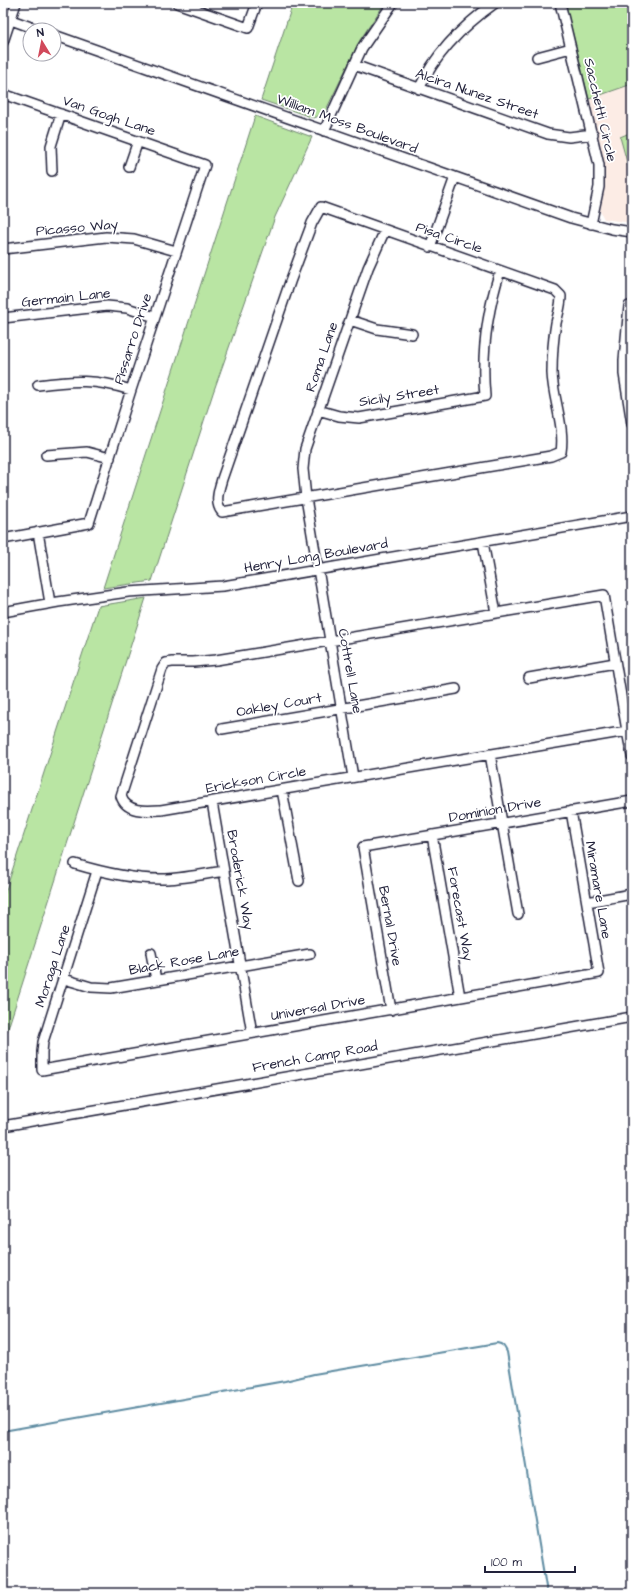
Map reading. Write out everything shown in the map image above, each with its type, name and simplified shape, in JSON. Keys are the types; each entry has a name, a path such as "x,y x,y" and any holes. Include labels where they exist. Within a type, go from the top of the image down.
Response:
{"street":[{"path":"3,42 7,19 16,3"},
{"path":"181,4 248,28 257,3"},
{"path":"324,131 367,39 393,3"},
{"path":"420,89 424,78 446,47 473,19 494,3"},
{"name":"Sacchetti Circle","path":"560,3 597,152 600,176 598,199 591,224"},
{"path":"7,19 22,24"},
{"name":"William Moss Boulevard","path":"62,39 591,224 632,232"},
{"path":"537,57 571,48"},
{"name":"Alcira Nunez Street","path":"354,65 548,134 570,138 593,134"},
{"name":"Van Gogh Lane","path":"3,94 205,165"},
{"path":"52,171 51,146 61,114"},
{"path":"129,167 138,141"},
{"name":"Pissarro Drive","path":"38,532 90,524 131,390 205,165"},
{"path":"430,247 455,177"},
{"name":"Pisa Circle","path":"321,207 384,230 555,290 561,296 561,306 554,339 552,374 563,442 561,452 551,456 222,512 218,508 217,499 222,479 295,267 312,223 321,207"},
{"name":"Roma Lane","path":"306,498 303,477 303,458 318,410 368,268 384,230"},
{"name":"Picasso Way","path":"3,249 113,237 134,239 176,251"},
{"name":"Sicily Street","path":"318,410 339,416 359,418 485,396 483,368 486,327 500,271"},
{"name":"Germain Lane","path":"3,318 107,306 127,308 155,317"},
{"path":"632,306 629,306 624,360 626,388 632,424"},
{"path":"350,320 377,329 412,334"},
{"path":"38,384 88,381 116,385 131,390"},
{"path":"46,456 87,452 110,458"},
{"path":"306,498 318,570"},
{"name":"Henry Long Boulevard","path":"3,612 50,603 145,590 223,586 632,516"},
{"path":"3,539 38,532 50,603"},
{"path":"483,542 496,614"},
{"name":"Cottrell Lane","path":"318,570 353,777"},
{"name":"Erickson Circle","path":"604,595 627,731 212,802 150,811 131,808 122,802 122,791 162,669 166,663 216,660 330,640 496,614 604,595"},
{"path":"529,678 615,663"},
{"name":"Oakley Court","path":"222,729 456,689"},
{"path":"627,731 632,756"},
{"path":"490,754 518,914"},
{"path":"282,790 299,881"},
{"name":"Dominion Drive","path":"363,847 632,801"},
{"name":"Broderick Way","path":"212,802 252,1034"},
{"name":"Miramare Lane","path":"571,811 599,973"},
{"name":"Forecast Way","path":"432,835 460,997"},
{"name":"Bernal Drive","path":"363,847 390,1010"},
{"path":"75,864 97,871 133,877 167,879 224,871"},
{"name":"Moraga Lane","path":"42,1070 43,1042 97,871"},
{"path":"587,902 632,894"},
{"path":"151,953 156,980"},
{"name":"Black Rose Lane","path":"64,979 91,987 111,988 310,954"},
{"name":"Universal Drive","path":"42,1070 599,973"},
{"name":"French Camp Road","path":"3,1126 632,1017"}],"shaded area":[{"path":"632,84 632,223 604,219 600,211 605,185 603,157 589,99"}],"green space":[{"path":"293,3 385,3 360,40 324,114 314,118 261,100"},
{"path":"565,3 632,3 632,84 589,99"},
{"path":"255,116 312,137 275,217 213,393 152,581 103,588"},
{"path":"632,132 632,180 620,137"},
{"path":"146,598 3,1044 3,899 98,606"}],"waterway":[{"path":"3,1431 285,1381 314,1374 499,1343 507,1352 547,1593"}]}
